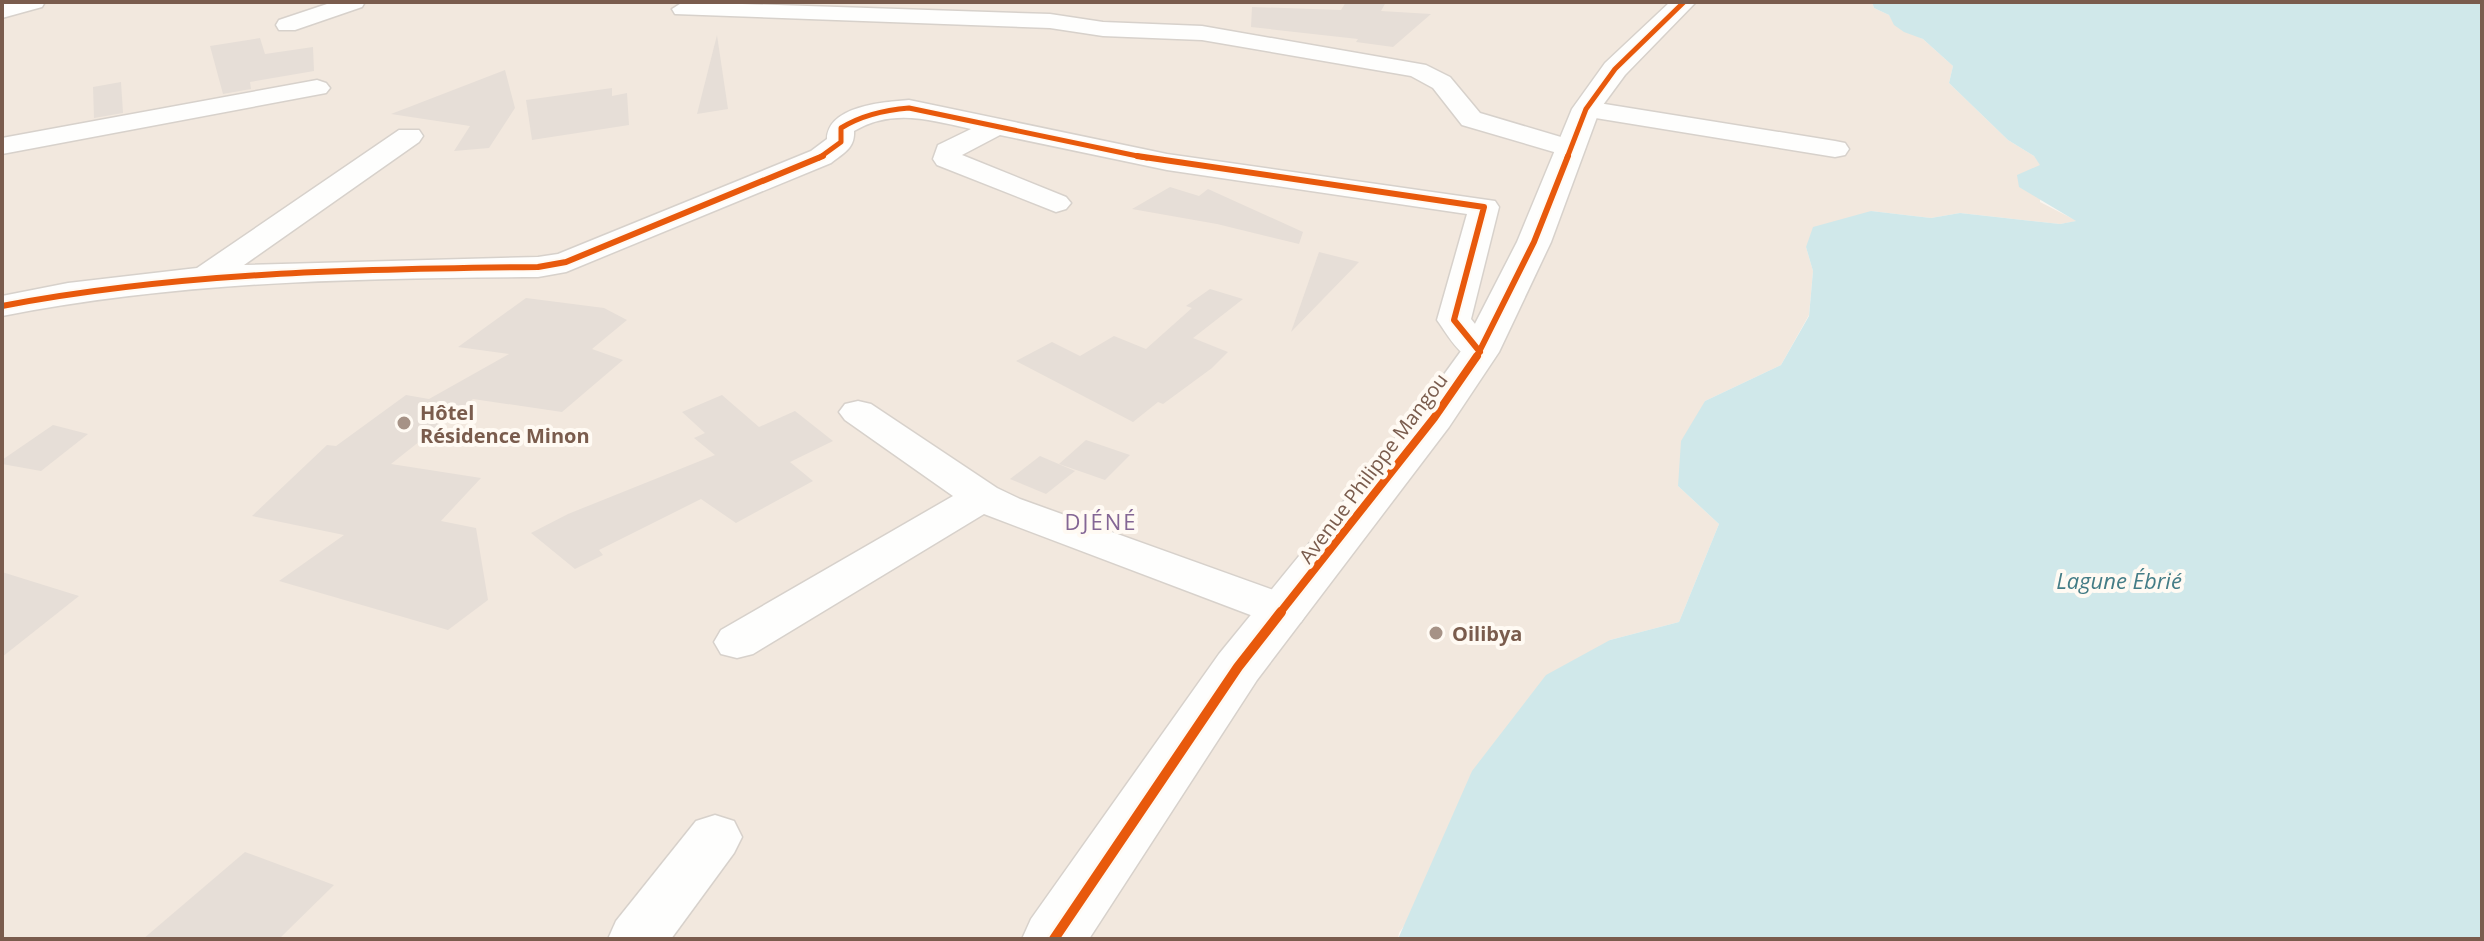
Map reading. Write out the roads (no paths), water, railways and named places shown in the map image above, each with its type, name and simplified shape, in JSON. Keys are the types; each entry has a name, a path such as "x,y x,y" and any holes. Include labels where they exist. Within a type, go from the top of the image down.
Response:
{"street":[{"path":"2,11 34,2"},
{"path":"287,25 354,2"},
{"name":"Avenue Philippe Mangou","path":"1054,939 1238,667 1434,418 1480,352 1524,265 1578,129 1615,69 1684,2"},
{"path":"683,9 771,7 1050,21 1116,30 1202,33 1417,70 1436,78 1449,91 1461,113 1471,119 1835,149"},
{"path":"2,146 317,88"},
{"path":"2,306 105,287 208,275 538,267 566,262 821,157 841,142 841,128 871,112 919,109 1167,162 1484,207 1454,320 1480,352"},
{"path":"997,126 948,151 947,159 1056,203"},
{"path":"208,275 409,136"},
{"path":"858,412 982,497 1285,611"},
{"path":"737,642 982,497"},
{"path":"637,939 715,837"}],"water":[{"name":"Lagune Ébrié","path":"1872,2 2482,2 2482,939 1398,939 1472,771 1546,675 1610,640 1679,622 1719,524 1678,486 1681,441 1705,401 1781,365 1809,316 1813,271 1806,247 1813,227 1871,211 1931,218 1960,213 2060,224 2076,221 2019,187 2017,175 2040,165 2034,156 2008,140 1949,83 1953,66 1923,39 1894,25 1889,15 1874,8"}],"place":[{"name":"Hôtel Résidence Minon","path":"404,423"},
{"name":"Oilibya","path":"1436,633"}],"district":[{"name":"DJÉNÉ","path":"1101,521"}]}
